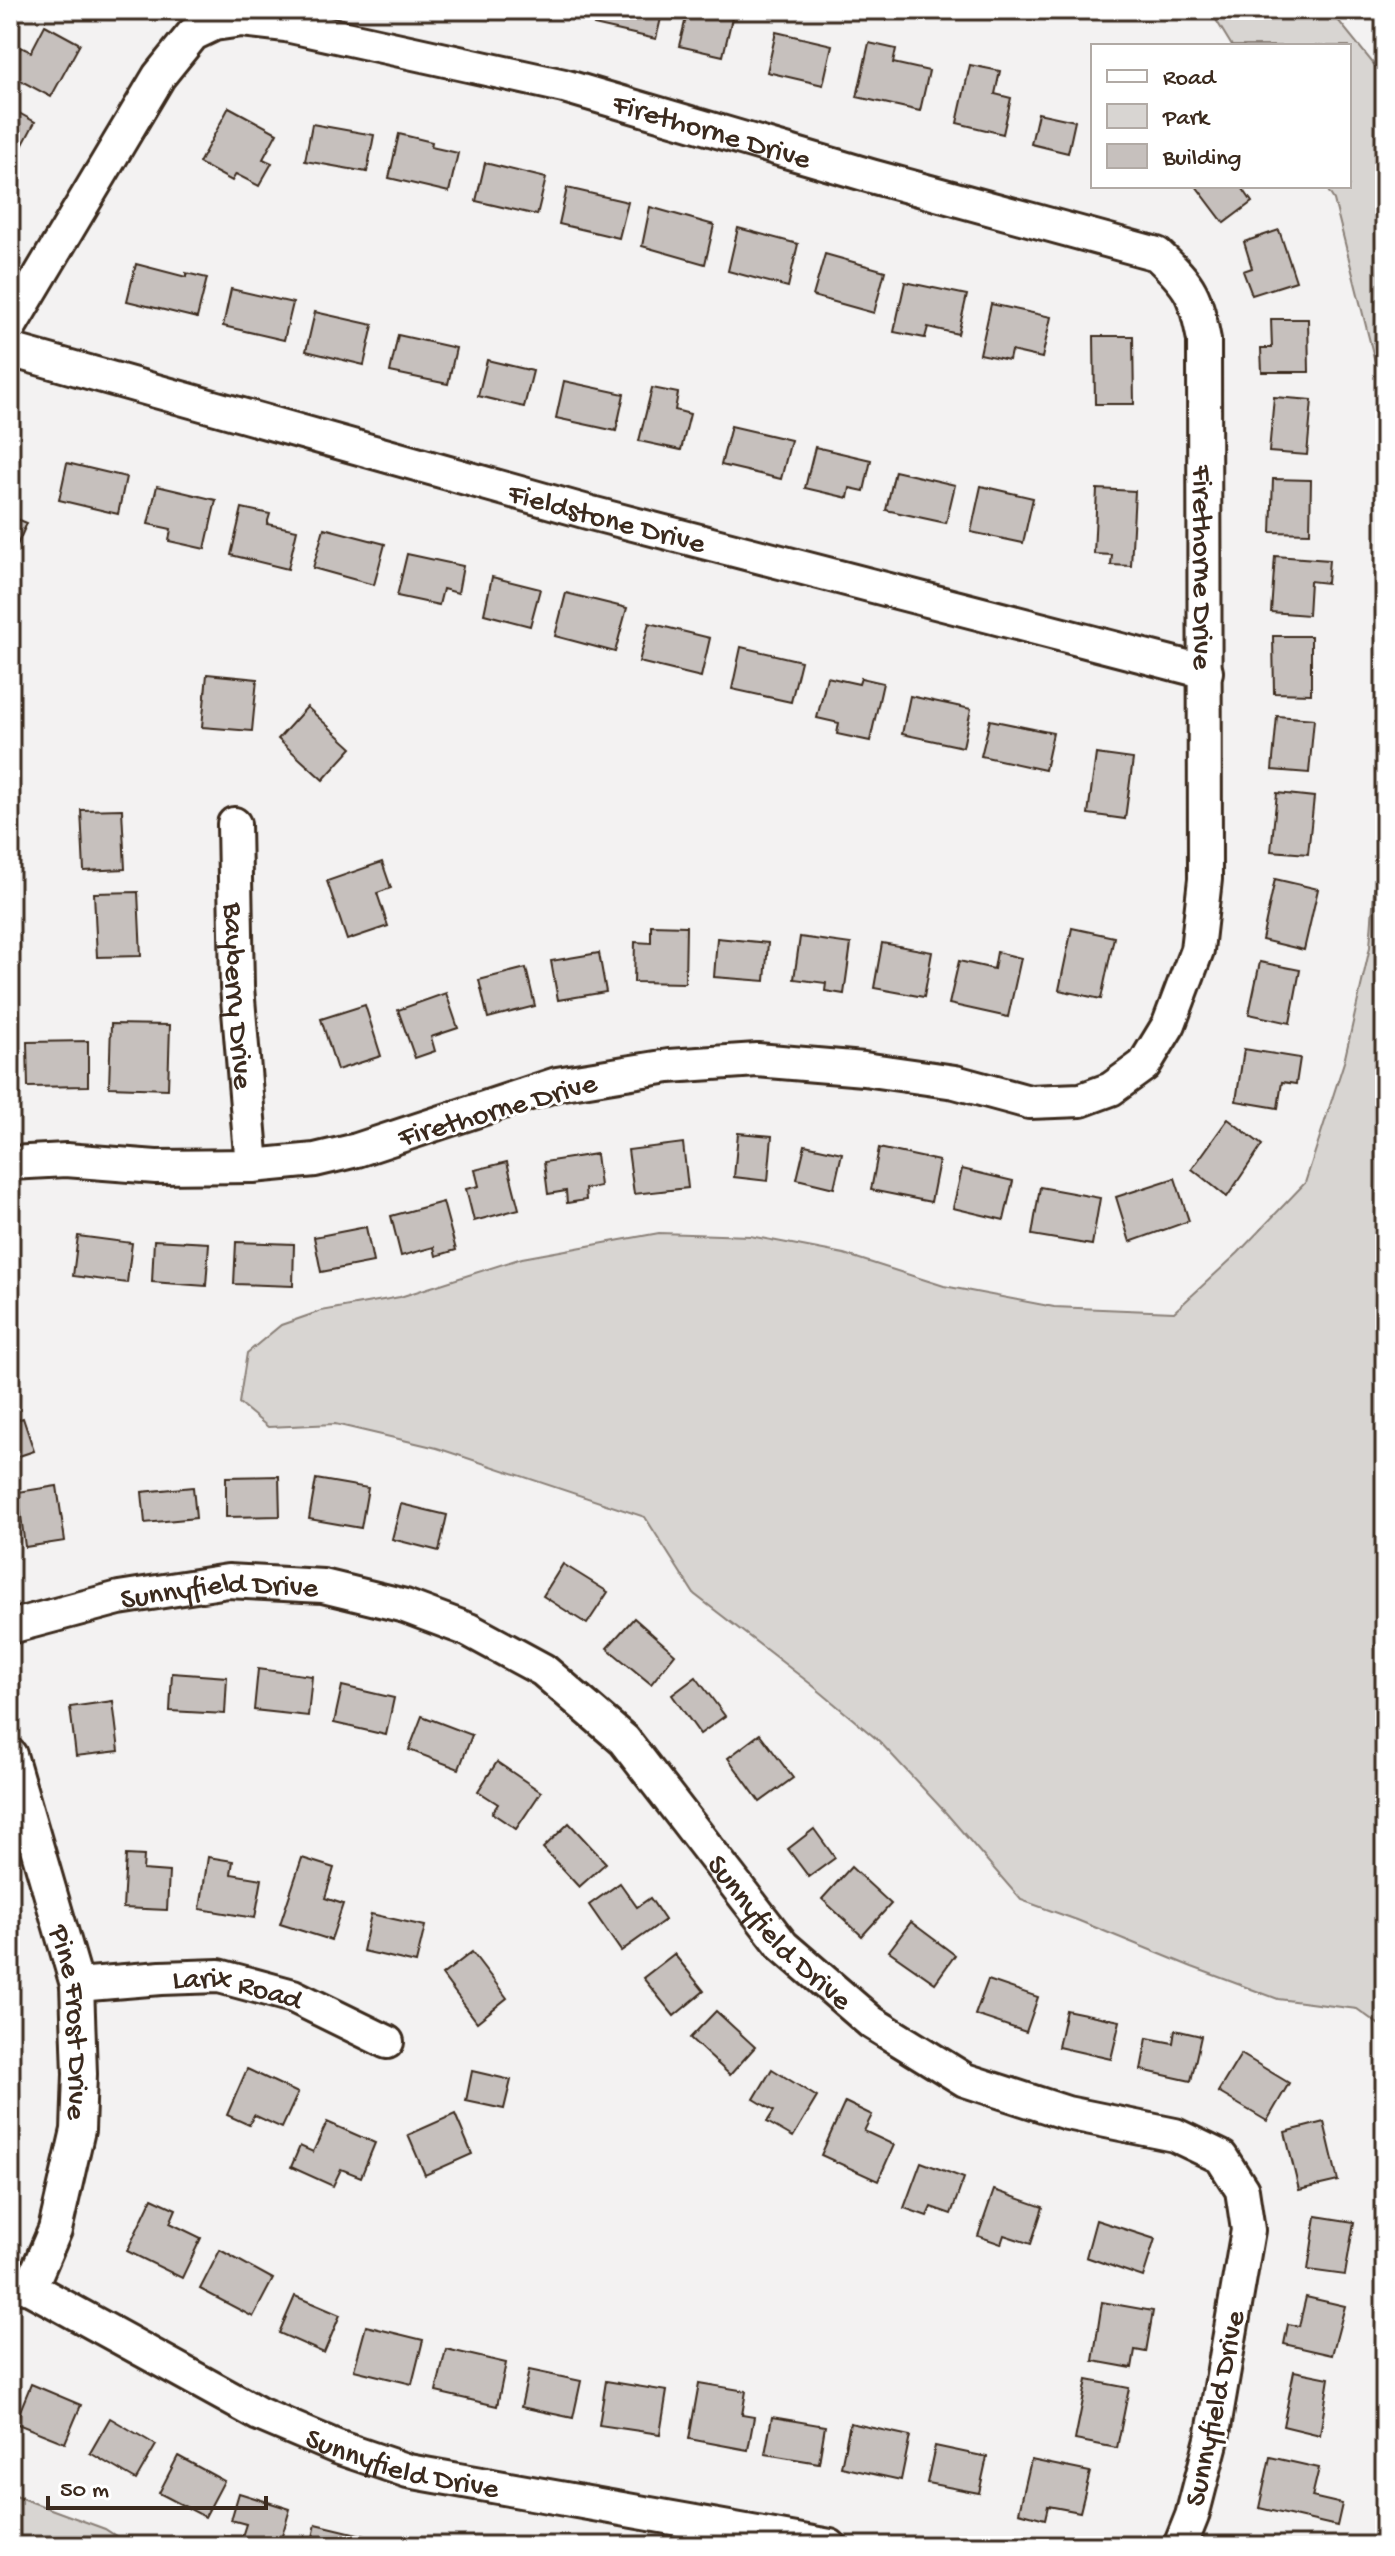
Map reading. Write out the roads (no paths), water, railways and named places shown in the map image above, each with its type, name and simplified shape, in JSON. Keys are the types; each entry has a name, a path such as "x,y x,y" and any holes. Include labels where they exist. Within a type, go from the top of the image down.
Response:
{"street":[{"name":"Firethorne Drive","path":"10,326 159,76 193,34 214,24 242,20 286,25 564,86 856,172 1157,254 1182,278 1196,301 1204,340 1206,672 1205,879 1197,950 1169,1024 1144,1065 1111,1089 1081,1100 1029,1102 955,1082 864,1069 757,1060 669,1066 557,1084 357,1150 315,1160 252,1166 156,1167 66,1160 10,1163"},
{"name":"Fieldstone Drive","path":"10,350 591,513 1206,672"},
{"name":"Bayberry Drive","path":"234,824 237,987 252,1166"},
{"name":"Sunnyfield Drive","path":"10,1627 119,1598 228,1581 323,1586 405,1606 469,1630 543,1670 624,1740 783,1946 871,2022 965,2080 1067,2113 1175,2135 1221,2157 1242,2190 1248,2230 1212,2439 1192,2516 1180,2546"},
{"name":"Pine Frost Drive","path":"10,1755 77,1985 80,2074 78,2130 55,2230 20,2286"},
{"name":"Larix Road","path":"77,1985 219,1976 293,1996 387,2042"},
{"name":"Sunnyfield Drive","path":"20,2286 259,2414 337,2447 408,2471 830,2546"}]}
